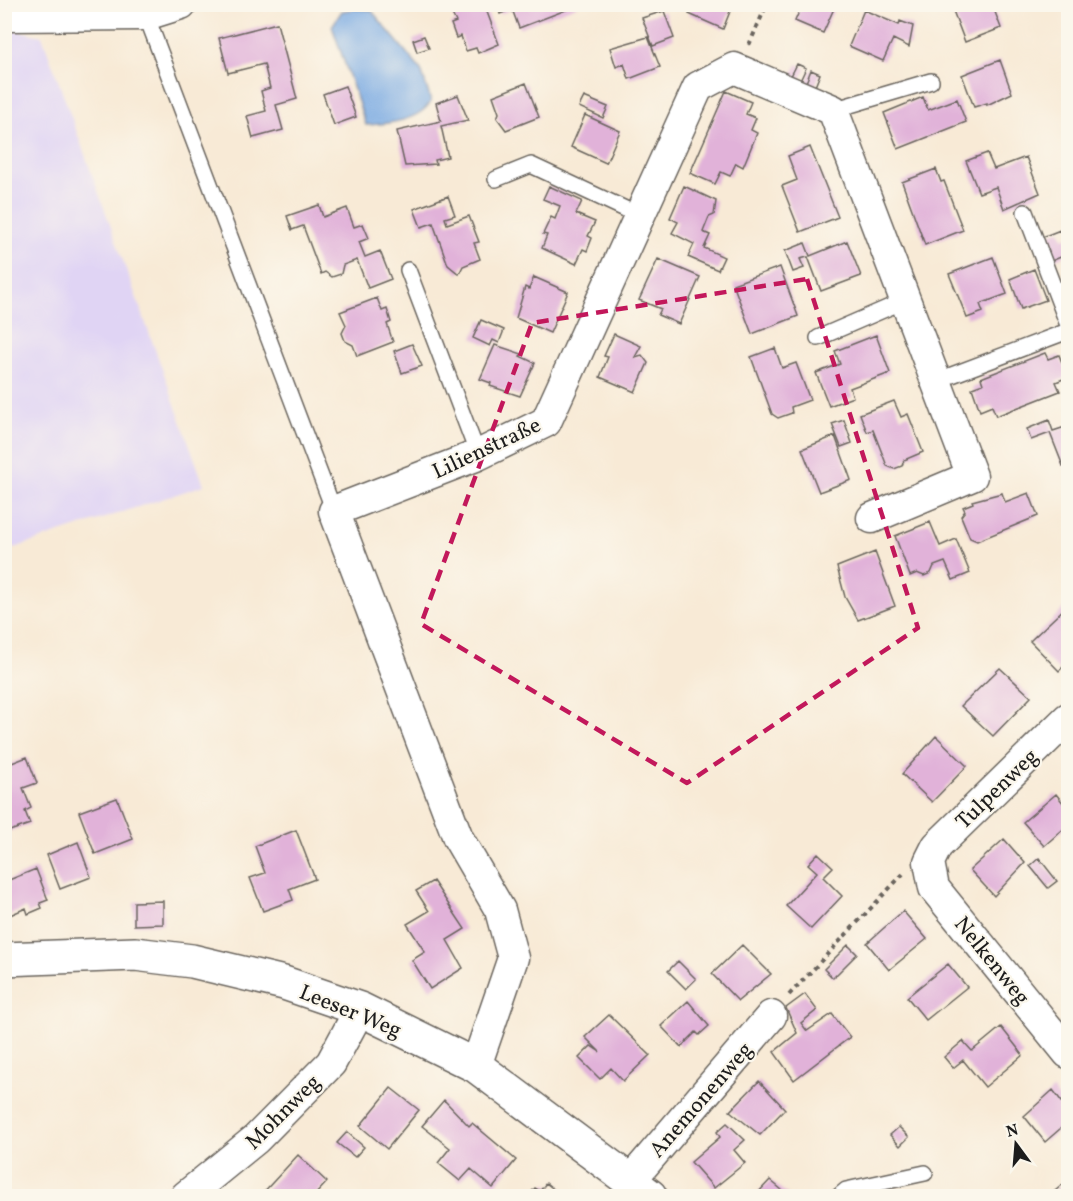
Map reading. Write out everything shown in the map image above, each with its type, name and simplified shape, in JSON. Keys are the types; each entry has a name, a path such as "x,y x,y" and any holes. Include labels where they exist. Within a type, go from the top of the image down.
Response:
{"street":[{"path":"4,16 35,10 146,15 181,4"},
{"path":"734,68 833,110 972,476 872,518"},
{"name":"Lilienstraße","path":"334,511 478,455 546,422 638,214 698,87 734,68"},
{"path":"334,511 458,838 500,910 513,958 476,1066"},
{"name":"Tulpenweg","path":"929,862 937,846 1068,718"},
{"name":"Nelkenweg","path":"929,862 934,888 1068,1053"},
{"name":"Leeser Weg","path":"4,959 135,954 192,962 284,983 360,1009 476,1066 640,1189"},
{"name":"Mohnweg","path":"186,1197 255,1139 330,1063 360,1009"},
{"name":"Anemonenweg","path":"640,1189 771,1017"}],"lane":[{"path":"146,15 334,511"},
{"path":"833,110 931,81"},
{"path":"496,179 531,165 638,214"},
{"path":"1025,212 1068,325"},
{"path":"408,270 478,455"},
{"path":"818,338 906,300"},
{"path":"936,381 1068,331"},
{"path":"839,1197 846,1190 925,1173"}],"path":[{"path":"734,68 747,48 766,4"},
{"path":"808,972 905,872 929,862"}],"highlighted area":[{"path":"807,279 918,628 687,783 421,624 532,323"}],"shaded area":[{"path":"5,28 42,36 204,485 5,551"}],"water":[{"path":"371,10 421,70 431,101 419,113 402,120 366,125 332,26 342,11"}],"building":[{"path":"477,4 484,4 499,44 478,53 476,48 466,51 461,36 456,38 451,24 456,22 452,14"},
{"path":"497,4 579,5 519,28 512,9 500,14"},
{"path":"693,4 733,4 723,29 689,14"},
{"path":"795,4 836,4 823,33 795,21 801,7"},
{"path":"960,4 992,4 1001,28 965,42 952,8"},
{"path":"864,10 899,25 900,21 913,26 909,47 893,39 883,61 849,46"},
{"path":"664,11 674,38 653,46 642,18"},
{"path":"277,23 297,99 276,105 283,130 253,138 247,116 266,111 261,91 270,88 264,64 228,73 219,38"},
{"path":"424,36 429,48 417,52 413,40"},
{"path":"648,37 660,67 629,79 624,64 616,67 610,48"},
{"path":"1000,60 1012,93 987,105 987,103 974,107 962,75"},
{"path":"797,64 806,68 799,83 790,78"},
{"path":"811,70 820,74 814,89 805,85"},
{"path":"526,83 539,117 506,130 497,118 499,113 493,96"},
{"path":"345,86 356,117 334,125 323,94"},
{"path":"726,91 751,102 746,114 756,118 751,130 757,133 743,167 736,163 730,176 721,172 715,184 690,173"},
{"path":"458,95 468,120 441,126 448,157 435,160 436,164 405,166 397,131 441,121 436,103"},
{"path":"584,97 608,107 603,118 579,107"},
{"path":"923,97 928,110 957,99 966,122 898,149 884,113"},
{"path":"585,115 620,131 606,163 571,147"},
{"path":"810,147 838,217 800,232 782,186 797,180 788,156"},
{"path":"987,153 994,169 1026,157 1040,193 1004,209 996,187 979,193 966,161"},
{"path":"936,169 941,182 944,181 963,230 925,245 902,182"},
{"path":"549,186 582,201 576,214 595,222 588,236 592,238 587,251 583,249 576,264 542,248 547,235 543,234 551,217 555,219 560,206 543,199"},
{"path":"684,186 716,201 714,215 709,217 703,232 710,235 704,248 724,257 718,270 688,257 694,244 672,233 678,222 670,218"},
{"path":"448,196 455,215 445,218 447,224 469,216 479,242 474,243 480,259 463,266 459,274 448,265 433,223 421,227 414,209"},
{"path":"319,205 323,217 347,208 354,227 363,224 369,238 359,242 365,257 380,251 391,279 368,288 357,260 343,265 341,274 332,277 325,272 321,274 303,226 292,230 287,216"},
{"path":"1060,230 1063,238 1068,236 1068,254 1049,262 1040,238"},
{"path":"847,241 861,276 821,291 808,257 800,259 804,268 793,272 785,251 805,243 810,256"},
{"path":"993,257 1007,294 980,304 983,312 967,318 949,274"},
{"path":"658,259 700,277 679,324 658,315 661,309 639,300"},
{"path":"780,267 798,316 752,334 733,284"},
{"path":"1034,269 1046,300 1021,309 1010,279"},
{"path":"534,277 568,292 550,333 516,318 525,287 529,289"},
{"path":"377,298 382,311 387,309 391,322 387,324 393,342 357,356 353,345 345,341 342,333 346,325 340,312"},
{"path":"481,320 504,330 499,343 493,340 490,346 473,338"},
{"path":"614,334 641,346 635,357 642,355 648,363 635,392 600,377 608,357 604,356"},
{"path":"876,335 890,373 850,388 853,397 829,406 816,373 840,364 835,351"},
{"path":"412,344 422,366 402,373 394,351"},
{"path":"495,345 522,354 520,356 535,363 520,396 490,386 491,383 480,379"},
{"path":"775,348 782,368 796,363 810,400 791,407 792,413 778,418 772,414 751,357"},
{"path":"1045,353 1048,359 1059,355 1068,377 1056,382 1060,391 996,416 992,406 980,411 972,388 983,384 981,378"},
{"path":"894,401 901,417 908,414 923,452 904,460 902,466 894,469 887,466 873,430 867,432 860,414"},
{"path":"844,420 852,443 841,447 832,424"},
{"path":"1049,420 1053,431 1068,426 1068,464 1063,466 1050,433 1031,440 1027,429"},
{"path":"835,436 851,480 819,492 802,449"},
{"path":"1002,493 1005,502 1029,493 1038,516 977,541 970,538 961,516 965,511 963,507 973,503 972,501"},
{"path":"930,522 940,546 956,539 970,573 953,580 945,562 934,566 931,573 924,576 917,573 910,576 895,536"},
{"path":"875,552 895,606 858,620 845,597 837,567"},
{"path":"1067,606 1068,662 1059,671 1030,641"},
{"path":"1000,668 1031,697 993,736 961,706"},
{"path":"936,736 967,766 932,802 902,774"},
{"path":"27,757 37,783 23,788 31,808 25,811 30,824 4,833 4,766"},
{"path":"1056,794 1068,809 1068,825 1044,846 1023,822"},
{"path":"117,798 133,839 95,854 79,812"},
{"path":"296,830 315,879 289,889 293,900 263,911 250,878 265,873 255,846"},
{"path":"1004,839 1025,863 994,896 970,870"},
{"path":"78,842 91,877 60,889 47,855"},
{"path":"818,853 833,867 823,877 842,896 811,929 786,906 817,872 808,864"},
{"path":"1039,858 1057,881 1048,888 1030,866"},
{"path":"36,869 48,900 40,903 42,908 28,914 26,908 10,915 4,905 4,882"},
{"path":"433,881 465,929 447,940 463,968 430,989 412,960 425,952 407,924 429,911 416,891"},
{"path":"163,901 163,924 134,925 134,902"},
{"path":"903,911 927,939 889,970 867,943"},
{"path":"742,945 771,974 738,1001 712,974"},
{"path":"848,945 857,954 833,978 824,969"},
{"path":"678,961 696,979 686,989 668,971"},
{"path":"948,964 967,987 926,1020 907,997"},
{"path":"805,994 817,1010 801,1023 807,1031 832,1014 850,1037 794,1080 774,1052 797,1033 786,1008"},
{"path":"688,1001 709,1026 699,1035 696,1032 681,1047 661,1026"},
{"path":"609,1015 650,1055 623,1081 611,1068 600,1079 579,1058 591,1046 600,1052 585,1037"},
{"path":"1001,1027 1023,1055 985,1087 963,1060 953,1068 944,1057 963,1041 972,1051"},
{"path":"759,1081 785,1109 760,1135 730,1111"},
{"path":"391,1088 419,1110 387,1149 360,1126"},
{"path":"1053,1090 1068,1110 1068,1122 1045,1142 1024,1116"},
{"path":"444,1100 469,1126 472,1123 516,1160 493,1188 471,1169 460,1181 438,1163 450,1148 422,1126"},
{"path":"727,1123 745,1140 734,1150 745,1163 714,1188 691,1162 720,1137 717,1132"},
{"path":"899,1127 909,1137 900,1146 890,1135"},
{"path":"347,1132 364,1147 355,1157 337,1143"},
{"path":"298,1155 327,1182 314,1196 260,1196"},
{"path":"770,1180 789,1196 755,1196"},
{"path":"1068,1180 1068,1196 1049,1196"},
{"path":"546,1183 562,1196 528,1196 535,1188 540,1191"}]}
